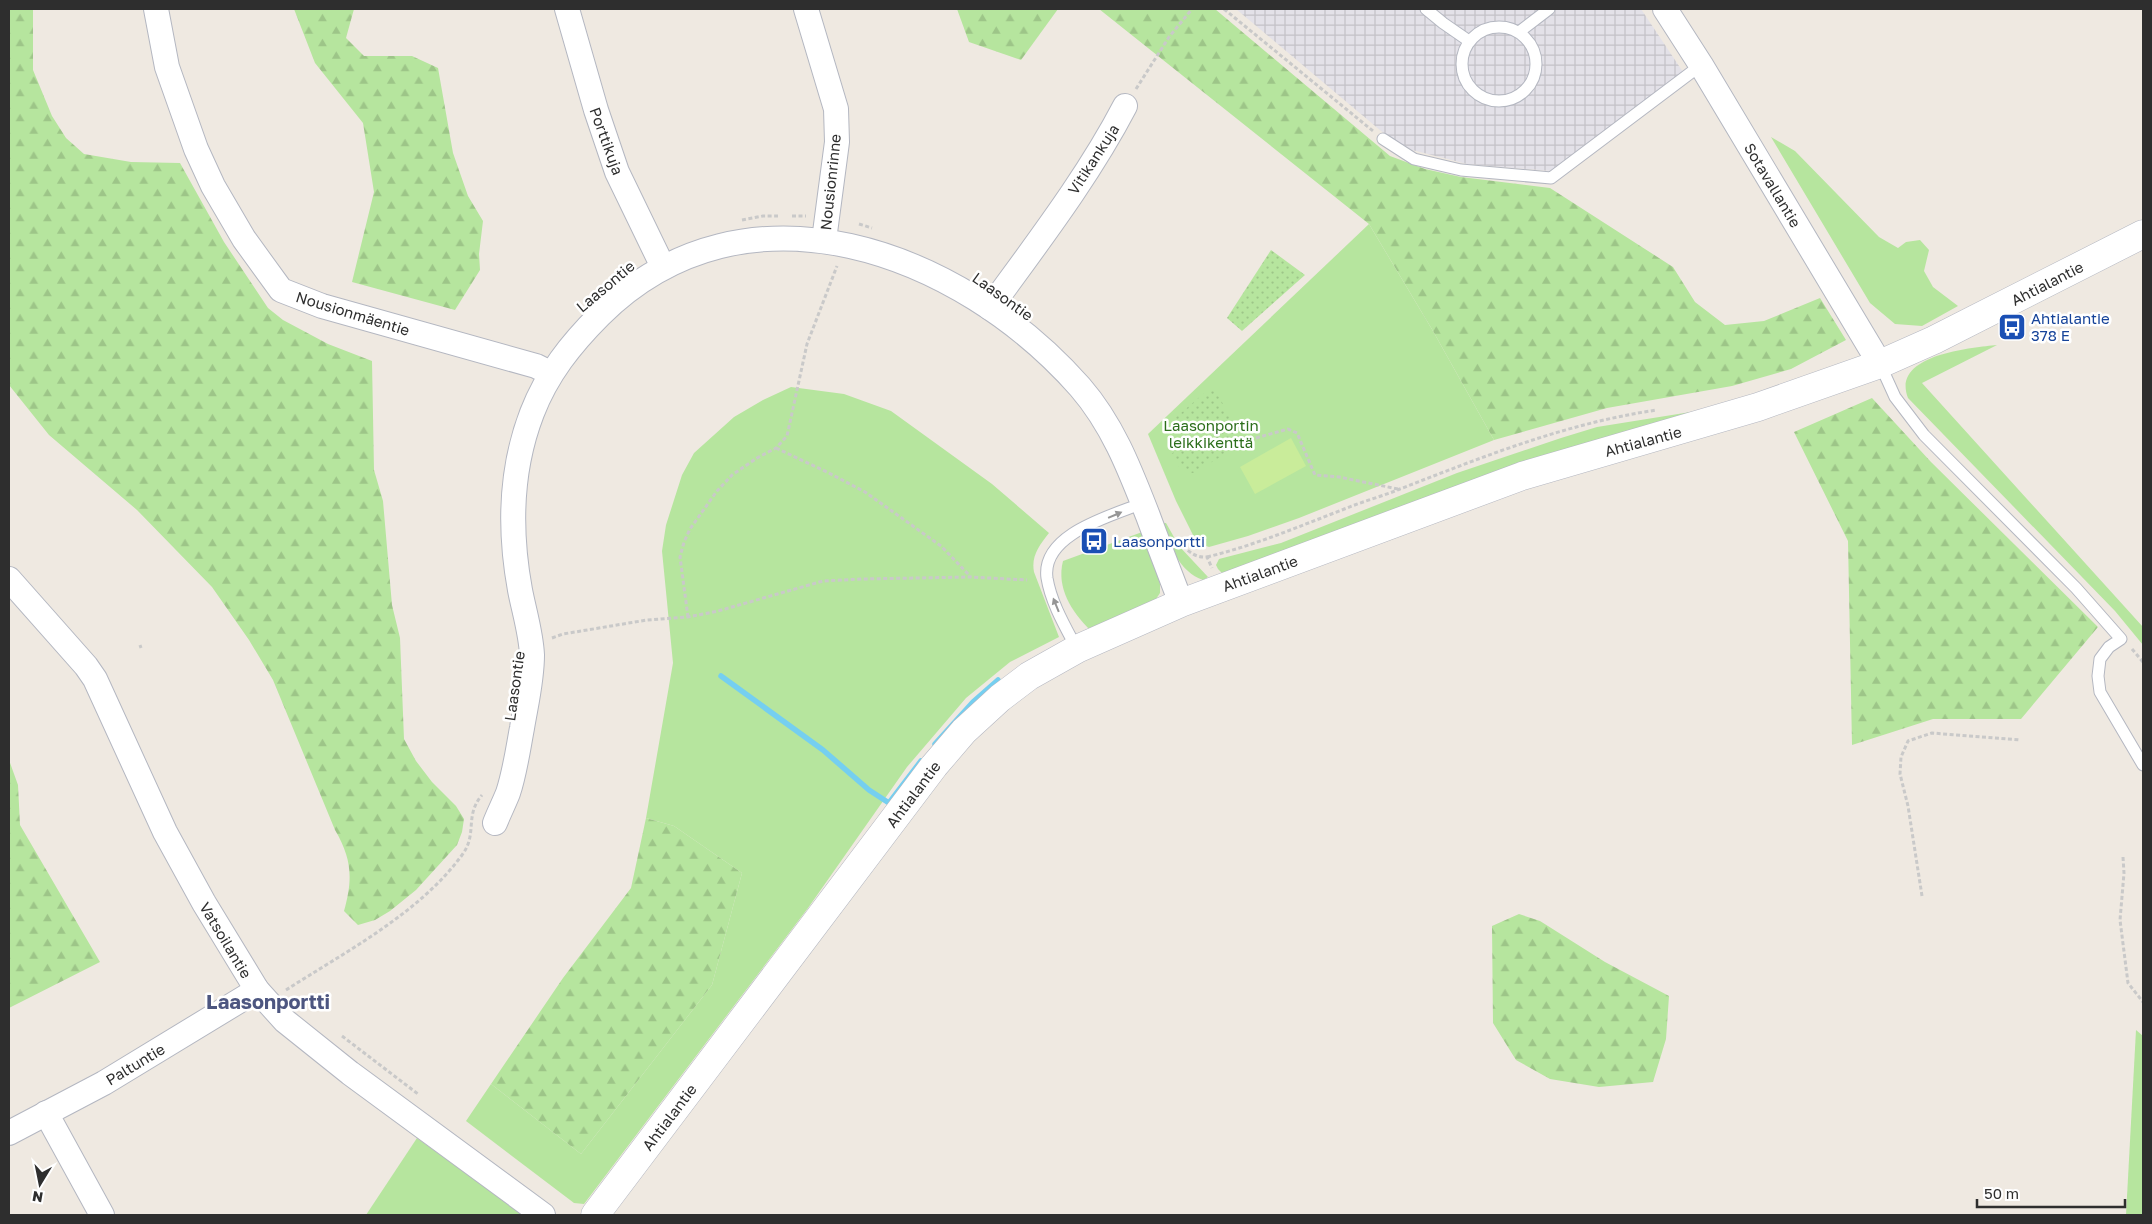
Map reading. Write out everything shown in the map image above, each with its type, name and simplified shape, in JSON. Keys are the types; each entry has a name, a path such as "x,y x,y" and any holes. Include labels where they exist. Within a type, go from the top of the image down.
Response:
{"street":[{"name":"Nousionmäentie","path":"156,9 168,67 196,150 213,186 244,239 281,290 322,306 536,366 550,373"},
{"name":"Porttikuja","path":"566,9 593,101 617,172 663,267"},
{"name":"Nousionrinne","path":"806,9 836,109 837,142 831,234"},
{"name":"Sotavallantie","path":"1665,9 1701,65 1880,364"},
{"name":"Vitikankuja","path":"990,308 1097,155 1125,106"},
{"name":"Laasontie","path":"495,823 512,779 530,685 531,648 515,556 513,497 522,445 532,413 550,373 578,338 610,305 624,293 663,267 703,250 743,240 831,234 916,266 990,308 1038,346 1080,388 1103,417 1121,449 1181,603"},
{"name":"Ahtialantie","path":"595,1215 934,766 964,731 1000,698 1029,676 1077,649 1181,603 1522,476 1758,408 1880,364 1934,340 2143,234"},
{"name":"Vatsoilantie","path":"9,580 86,666 95,679 165,832 217,926 257,990 285,1021 350,1073 544,1215"},
{"name":"Paltuntie","path":"9,1133 104,1083 257,990"},
{"path":"46,1113 102,1215"}],"lane":[{"path":"1426,9 1469,41"},
{"path":"1519,32 1548,9"},
{"path":"1497,26 1519,32 1528,39 1537,61 1536,73 1531,84 1523,92 1507,100 1489,100 1478,94 1464,76 1462,64 1464,52 1469,41 1487,28 1497,26"},
{"path":"1383,139 1414,160 1461,170 1551,178 1701,65"},
{"path":"1880,364 1895,397 1924,435 2064,575 2121,639 2109,647 2100,660 2098,676 2100,692 2143,765"},
{"path":"1077,649 1057,608 1047,579 1048,565 1053,551 1072,534 1143,503"}],"path":[{"name":"Vitikankuja","path":"1125,106 1169,37 1192,9"},
{"path":"1224,9 1383,139"},
{"path":"740,220 763,216 780,216"},
{"path":"790,216 831,234 875,229"},
{"path":"688,617 680,557 690,528 717,491 732,475 776,448 787,436 831,234"},
{"path":"1256,438 1288,429 1297,434 1315,474 1339,477 1398,490"},
{"path":"776,448 865,492 941,546 970,577"},
{"path":"1181,542 1194,555 1200,558 1207,557 1220,588"},
{"path":"531,648 563,634 647,620 688,617 718,611 823,582 862,579 970,577 1027,580"},
{"path":"1922,896 1908,806 1900,774 1901,757 1908,741 1932,733 2020,740"},
{"path":"286,990 407,910 444,877 468,846 471,834 472,810 476,802 486,793"},
{"path":"2123,857 2124,873 2120,920 2128,983 2143,1002"},
{"path":"280,984 291,996"},
{"path":"341,1036 422,1096"}],"shaded area":[{"path":"1236,9 1641,9 1683,72 1550,171 1467,164 1412,150 1381,131"}],"green space":[{"path":"9,9 33,9 33,70 52,116 66,138 84,154 131,162 180,163 224,242 268,308 283,320 328,344 372,361 374,470 383,501 392,605 400,638 404,739 416,761 432,782 456,806 464,819 457,845 416,890 390,911 375,920 358,925 344,911 350,879 345,850 273,680 249,640 212,587 137,510 49,435 9,385"},
{"path":"294,9 354,9 346,38 364,56 412,56 438,68 453,153 468,196 483,221 479,254 480,270 455,310 352,282 374,192 363,123 315,63"},
{"path":"957,9 1058,9 1021,60 969,42"},
{"path":"1099,9 1215,9 1390,156 1425,169 1461,177 1550,188 1673,267 1695,302 1725,325 1764,321 1820,298 1846,340 1791,369 1732,386 1607,408 1494,440 1433,331 1369,224"},
{"path":"1771,137 1795,151 1879,237 1898,248 1906,242 1920,240 1929,250 1924,271 1933,287 1958,306 1922,326 1895,324 1870,303"},
{"path":"1369,224 1433,331 1494,440 1299,518 1248,536 1209,547 1197,543 1176,501 1148,434"},
{"path":"1271,250 1305,275 1242,331 1227,318"},
{"path":"1997,345 1922,383 2143,627 2143,645 2115,611 1908,398 1906,384 1911,372 1921,363 1936,356 1952,352"},
{"path":"791,387 844,394 891,411 992,484 1049,533 1037,551 1033,566 1059,637 1010,662 966,698 907,767 808,908 584,1204 574,1203 466,1121 491,1084 581,1154 712,985 742,873 674,826 646,818 673,663 662,551 666,525 682,475 694,453 734,417 763,400"},
{"name":"Laasonportin leikkikenttä","path":"1210,388 1214,389 1246,442 1193,473 1179,467 1171,454 1182,447 1186,437 1174,419"},
{"path":"1872,398 1931,462 2098,627 2021,719 1933,719 1852,745 1848,541 1794,432"},
{"path":"1703,410 1225,576 1216,565 1219,559 1281,543 1457,473 1561,438 1597,427"},
{"path":"1291,438 1306,466 1255,494 1240,467"},
{"path":"1163,523 1166,523 1179,546 1208,577 1203,580 1195,576 1176,557"},
{"path":"1145,531 1160,584 1160,593 1152,605 1090,630 1077,615 1067,599 1062,581 1063,561"},
{"path":"9,760 18,785 20,825 100,962 9,1008"},
{"path":"646,818 674,826 742,873 712,985 581,1154 491,1084 563,978 631,888"},
{"path":"1519,914 1540,921 1605,962 1669,996 1666,1039 1653,1082 1599,1087 1550,1079 1516,1060 1493,1023 1492,926"},
{"path":"2136,1030 2143,1036 2143,1215 2126,1215"},
{"path":"417,1138 524,1215 366,1215"}],"waterway":[{"path":"721,676 823,750 869,790 889,803 921,761"},
{"path":"935,744 973,702 998,680"}],"place":[{"name":"Ahtialantie 378 E","path":"2012,327"},
{"name":"Laasonportti","path":"1094,541"}],"district":[{"name":"Laasonportti","path":"268,1001"}]}
